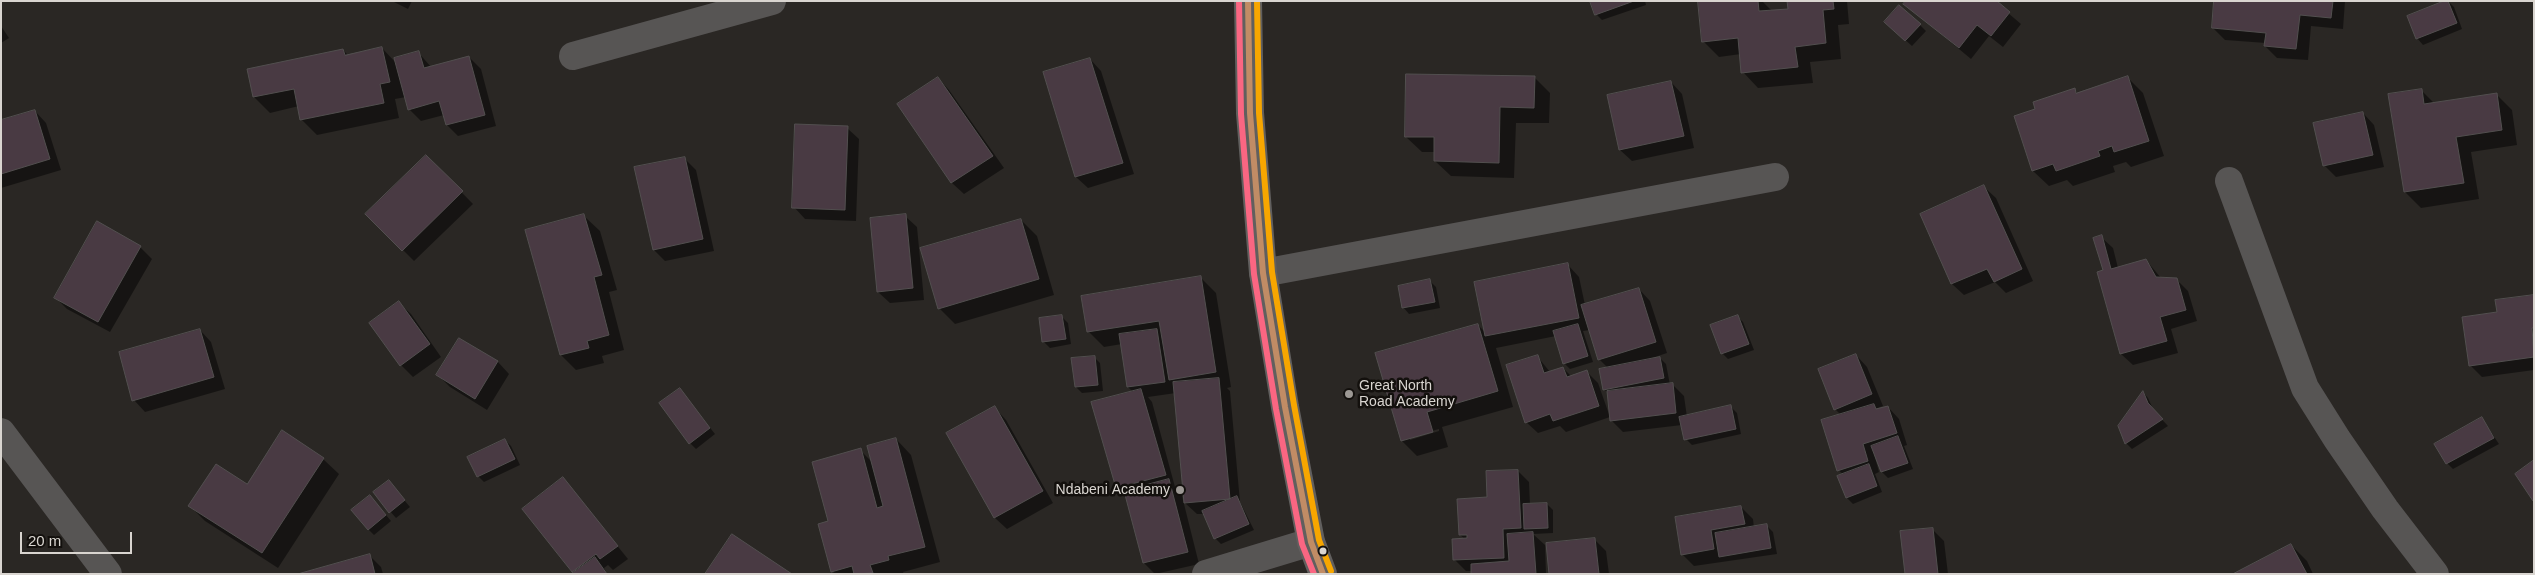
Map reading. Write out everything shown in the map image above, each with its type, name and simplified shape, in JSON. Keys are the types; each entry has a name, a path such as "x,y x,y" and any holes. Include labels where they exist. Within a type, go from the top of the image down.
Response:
{"main road":[{"path":"1248,1 1250,113 1263,273 1285,407 1311,542 1323,574"}],"street":[{"path":"573,56 772,1"},
{"path":"1263,273 1775,177"},
{"path":"2229,181 2304,388 2336,439 2385,509 2435,574"},
{"path":"1,432 108,574"},
{"path":"1206,574 1311,542"}],"building":[{"path":"1590,1 1634,1 1595,15"},
{"path":"1698,1 1758,1 1759,11 1788,9 1787,1 1833,1 1834,9 1823,10 1826,43 1795,47 1798,67 1741,73 1738,38 1702,42"},
{"path":"1906,1 1997,1 2010,12 1991,36 1977,25 1959,48 1903,4"},
{"path":"2214,1 2333,1 2331,18 2300,15 2296,49 2264,46 2266,33 2212,28"},
{"path":"2448,1 2457,23 2416,39 2407,16"},
{"path":"1899,5 1921,24 1905,41 1884,22"},
{"path":"382,47 390,82 380,84 384,103 300,120 294,89 253,97 247,69 343,49 345,55"},
{"path":"419,51 424,68 469,56 485,115 446,125 439,101 408,110 394,58"},
{"path":"1090,58 1123,163 1075,177 1043,72"},
{"path":"1406,74 1535,76 1534,108 1500,107 1499,163 1434,161 1434,137 1405,137"},
{"path":"2128,76 2149,141 2114,152 2112,146 2098,151 2100,156 2056,171 2053,164 2032,171 2014,116 2035,109 2033,102 2075,88 2076,93"},
{"path":"938,77 993,156 951,183 897,104"},
{"path":"1671,81 1684,136 1619,150 1607,95"},
{"path":"2422,89 2424,104 2497,93 2502,130 2456,137 2464,183 2404,192 2388,94"},
{"path":"35,110 50,159 1,174 1,120"},
{"path":"2363,112 2373,155 2323,166 2313,123"},
{"path":"795,124 848,126 845,210 792,208"},
{"path":"426,155 463,191 402,251 365,214"},
{"path":"685,157 703,239 653,250 634,167"},
{"path":"1984,185 2022,269 1994,282 1987,269 1951,284 1920,214"},
{"path":"584,214 602,275 594,277 609,335 587,341 589,348 560,355 525,230"},
{"path":"906,214 913,288 877,292 870,218"},
{"path":"1021,219 1039,279 938,309 920,248"},
{"path":"97,221 141,246 98,322 54,298"},
{"path":"2102,235 2111,269 2146,259 2156,277 2177,278 2186,310 2160,317 2167,341 2120,354 2097,272 2103,270 2093,238"},
{"path":"1568,263 1579,318 1485,336 1474,282"},
{"path":"1201,276 1216,372 1169,380 1159,321 1087,332 1081,296"},
{"path":"1430,279 1435,302 1402,308 1398,286"},
{"path":"1639,288 1656,342 1598,360 1581,305"},
{"path":"2534,295 2534,328 2532,328 2534,357 2469,366 2462,317 2497,312 2495,300"},
{"path":"399,301 430,344 400,366 369,323"},
{"path":"1062,315 1066,339 1042,342 1039,318"},
{"path":"1738,315 1749,344 1721,354 1710,325"},
{"path":"1478,324 1498,391 1427,412 1433,432 1401,441 1375,353"},
{"path":"1578,324 1588,356 1563,364 1553,331"},
{"path":"200,329 214,377 132,401 119,352"},
{"path":"1157,329 1165,382 1127,387 1119,334"},
{"path":"459,338 498,361 475,399 436,375"},
{"path":"1856,354 1872,394 1834,410 1818,369"},
{"path":"1538,355 1544,373 1563,367 1567,377 1587,370 1599,406 1553,421 1550,414 1525,423 1506,365"},
{"path":"1095,356 1098,385 1075,387 1071,358"},
{"path":"1660,357 1664,378 1603,390 1599,369"},
{"path":"1219,378 1230,499 1184,503 1173,382"},
{"path":"1673,383 1676,413 1610,421 1607,391"},
{"path":"680,388 710,428 689,444 659,403"},
{"path":"1141,389 1166,475 1116,488 1091,402"},
{"path":"2143,391 2148,403 2163,419 2125,444 2118,426"},
{"path":"1874,404 1876,409 1888,406 1897,433 1863,444 1868,461 1837,471 1821,420"},
{"path":"1731,405 1736,429 1684,440 1679,417"},
{"path":"995,406 1043,491 994,518 946,433"},
{"path":"2482,417 2494,438 2446,464 2434,444"},
{"path":"282,430 324,458 262,553 188,506 216,464 247,484"},
{"path":"1898,436 1908,463 1881,472 1871,446"},
{"path":"896,438 925,547 888,556 889,560 870,565 873,573 854,574 852,566 831,572 818,524 828,521 812,462 861,448 877,508 883,506 867,446"},
{"path":"505,439 515,459 477,477 467,457"},
{"path":"2534,460 2534,500 2533,501 2515,474"},
{"path":"1869,464 1877,486 1846,498 1837,476"},
{"path":"1518,470 1521,528 1503,529 1504,558 1453,560 1452,539 1467,538 1467,535 1459,535 1457,499 1487,497 1486,471"},
{"path":"563,477 618,546 600,559 596,554 572,572 522,509"},
{"path":"1169,479 1188,552 1143,563 1124,491"},
{"path":"389,480 405,500 389,513 373,492"},
{"path":"370,495 386,515 368,530 351,510"},
{"path":"1237,496 1249,524 1214,539 1202,511"},
{"path":"1547,503 1548,528 1524,529 1523,504"},
{"path":"1741,506 1745,524 1711,530 1714,549 1681,555 1675,517"},
{"path":"1767,524 1771,548 1719,557 1715,533"},
{"path":"1933,528 1938,574 1905,574 1900,531"},
{"path":"1533,532 1536,574 1471,574 1471,564 1509,561 1507,534"},
{"path":"732,534 792,574 705,574"},
{"path":"1595,538 1599,574 1549,574 1546,543"},
{"path":"2291,544 2307,574 2233,574"},
{"path":"370,554 375,574 298,574"},
{"path":"595,557 607,574 571,574"}],"transit line":[{"path":"1239,1 1241,114 1254,274 1276,409 1302,544 1314,574"},
{"path":"1248,1 1250,113 1263,273 1285,407 1311,542 1323,574"},
{"path":"1257,1 1259,113 1272,272 1319,540 1331,571"}],"place":[{"name":"Great North Road Academy","path":"1349,394"},
{"name":"Ndabeni Academy","path":"1180,490"}]}
